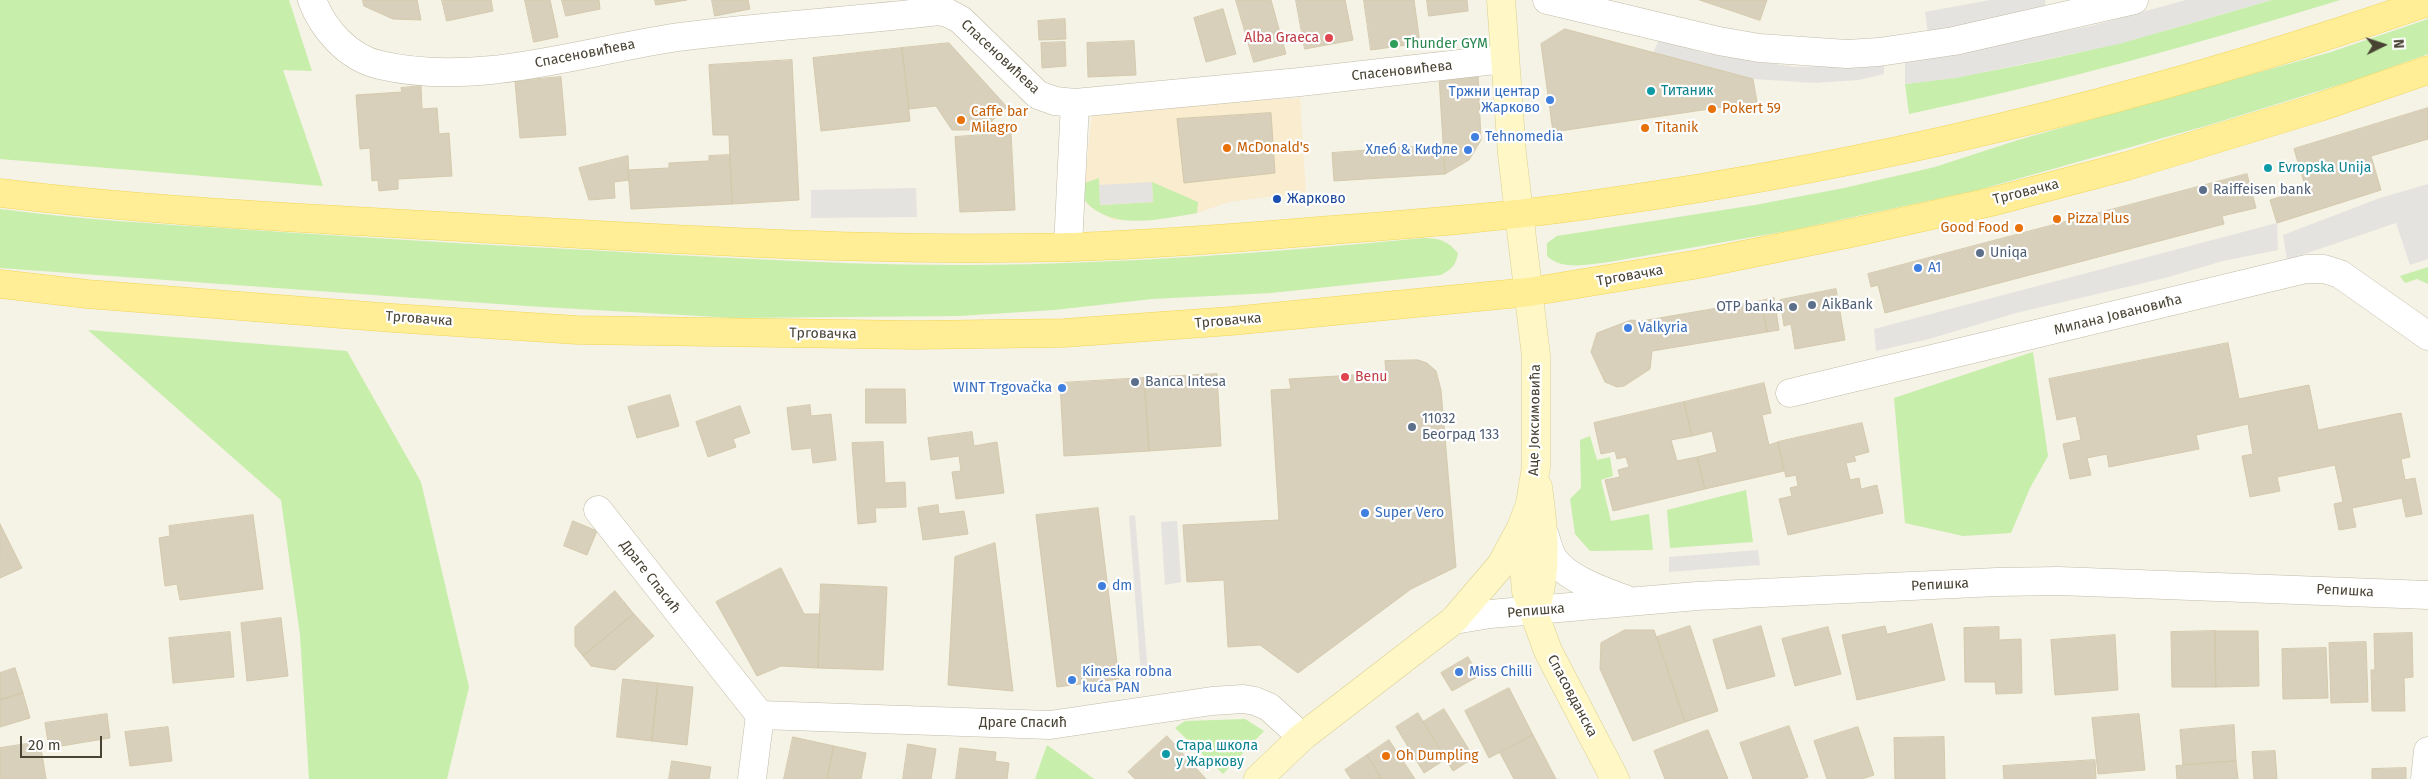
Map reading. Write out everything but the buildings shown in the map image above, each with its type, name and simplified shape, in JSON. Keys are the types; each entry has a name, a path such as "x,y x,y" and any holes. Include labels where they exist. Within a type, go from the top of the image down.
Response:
{"main road":[{"name":"Аце Јоксимовића","path":"1258,779 1302,737 1454,620 1501,565 1533,532 1530,504 1536,467 1536,356 1504,59 1501,0"},
{"path":"9,194 223,213 396,224 815,244 1068,247 1244,238 1520,214 1687,191 1780,174 1976,133 2084,107 2258,58 2428,2"},
{"name":"Трговачка","path":"10,286 392,318 577,330 915,335 1064,333 1231,321 1529,292 1699,264 1995,201 2193,147 2320,108 2428,70"},
{"path":"1533,532 1543,583 1535,611"},
{"name":"Спасовданска","path":"1535,611 1548,651 1616,779"}],"street":[{"name":"Спасеновићева","path":"312,0 319,17 333,36 351,51 379,65 430,72 476,71 537,63 680,37 938,11 948,13 961,20 1038,95 1055,101 1075,103 1291,83 1504,59"},
{"path":"1547,0 1743,45 1787,51 1847,54 1879,52 1954,41 2134,0"},
{"path":"1068,247 1075,103"},
{"name":"Милана Јовановића","path":"1790,393 2306,269 2324,269 2340,274 2428,336"},
{"name":"Драге Спасић","path":"598,510 760,715 1050,725 1203,702 1244,699 1255,700 1268,707 1302,737"},
{"path":"1533,532 1553,557 1572,574 1595,588 1632,601"},
{"name":"Репишка","path":"1454,620 1490,614 1697,596 2059,581 2428,595"},
{"path":"752,779 760,715"},
{"path":"2425,779 2428,751"}],"shaded area":[{"path":"1990,0 2045,0 2046,9 1928,34 1925,12"},
{"path":"2186,0 2271,0 2119,44 1956,78 1905,84 1905,61 2091,26"},
{"path":"1660,38 1704,53 1795,67 1842,66 1884,61 1884,74 1859,80 1816,83 1753,79 1653,53"},
{"path":"1300,98 1306,192 1229,202 1197,213 1144,220 1113,220 1087,205 1085,183 1090,130 1092,116 1099,108"},
{"path":"1152,182 1153,202 1100,205 1099,185"},
{"path":"2428,184 2428,259 2410,265 2396,223 2287,260 2283,235 2380,198"},
{"path":"916,188 917,217 811,218 811,190"},
{"path":"2277,223 2278,250 2223,261 2165,278 2016,313 1929,339 1876,351 1874,329"},
{"path":"1135,515 1148,673 1141,675 1129,516"},
{"path":"1177,521 1181,582 1165,585 1161,522"},
{"path":"1758,550 1760,565 1669,572 1669,557"}],"green space":[{"path":"0,0 289,0 312,71 283,70 323,186 0,159"},
{"path":"2271,0 2340,0 2126,62 1909,114 1905,84 1998,70 2090,50"},
{"path":"2428,19 2428,54 2361,78 2209,125 1978,190 1793,230 1609,262 1568,265 1553,261 1547,256 1547,243 1557,236 1755,205 1844,188 1935,167 2018,140 2331,52"},
{"path":"1099,178 1100,205 1153,202 1152,182 1198,202 1197,213 1135,221 1106,216 1093,208 1082,197 1085,183"},
{"path":"0,209 59,216 177,225 492,245 862,264 973,265 1143,260 1424,238 1443,241 1458,253 1453,266 1441,275 1271,293 1152,299 1054,310 958,316 734,318 526,306 0,268"},
{"path":"2428,267 2428,284 2417,279 2405,283 2400,276"},
{"path":"88,330 347,351 421,482 469,687 447,779 309,779 300,635 281,500"},
{"path":"2033,352 2048,456 2030,488 2011,533 1963,536 1905,523 1894,398"},
{"path":"1590,436 1597,460 1610,457 1613,476 1601,480 1611,521 1649,514 1653,550 1590,551 1575,534 1570,499 1581,488 1580,440"},
{"path":"1746,490 1753,542 1670,548 1667,510"},
{"path":"1245,719 1264,731 1223,774 1175,728 1185,721"},
{"path":"1047,745 1094,779 1035,779"}],"place":[{"name":"Alba Graeca","path":"1329,38"},
{"name":"Thunder GYM","path":"1394,44"},
{"name":"Титаник","path":"1651,91"},
{"name":"Тржни центар Жарково","path":"1550,100"},
{"name":"Pokert 59","path":"1712,109"},
{"name":"Caffe bar Milagro","path":"961,120"},
{"name":"Titanik","path":"1645,128"},
{"name":"Tehnomedia","path":"1475,137"},
{"name":"McDonald's","path":"1227,148"},
{"name":"Хлеб & Кифле","path":"1468,150"},
{"name":"Evropska Unija","path":"2268,168"},
{"name":"Raiffeisen bank","path":"2203,190"},
{"name":"Жарково","path":"1277,199"},
{"name":"Pizza Plus","path":"2057,219"},
{"name":"Good Food","path":"2019,228"},
{"name":"Uniqa","path":"1980,253"},
{"name":"A1","path":"1918,268"},
{"name":"AikBank","path":"1812,305"},
{"name":"OTP banka","path":"1793,307"},
{"name":"Valkyria","path":"1628,328"},
{"name":"Benu","path":"1345,377"},
{"name":"Banca Intesa","path":"1135,382"},
{"name":"WINT Trgovačka","path":"1062,388"},
{"name":"11032 Београд 133","path":"1412,427"},
{"name":"Super Vero","path":"1365,513"},
{"name":"dm","path":"1102,586"},
{"name":"Miss Chilli","path":"1459,672"},
{"name":"Kineska robna kuća PAN","path":"1072,680"},
{"name":"Стара школа у Жаркову","path":"1166,754"},
{"name":"Oh Dumpling","path":"1386,756"}]}
